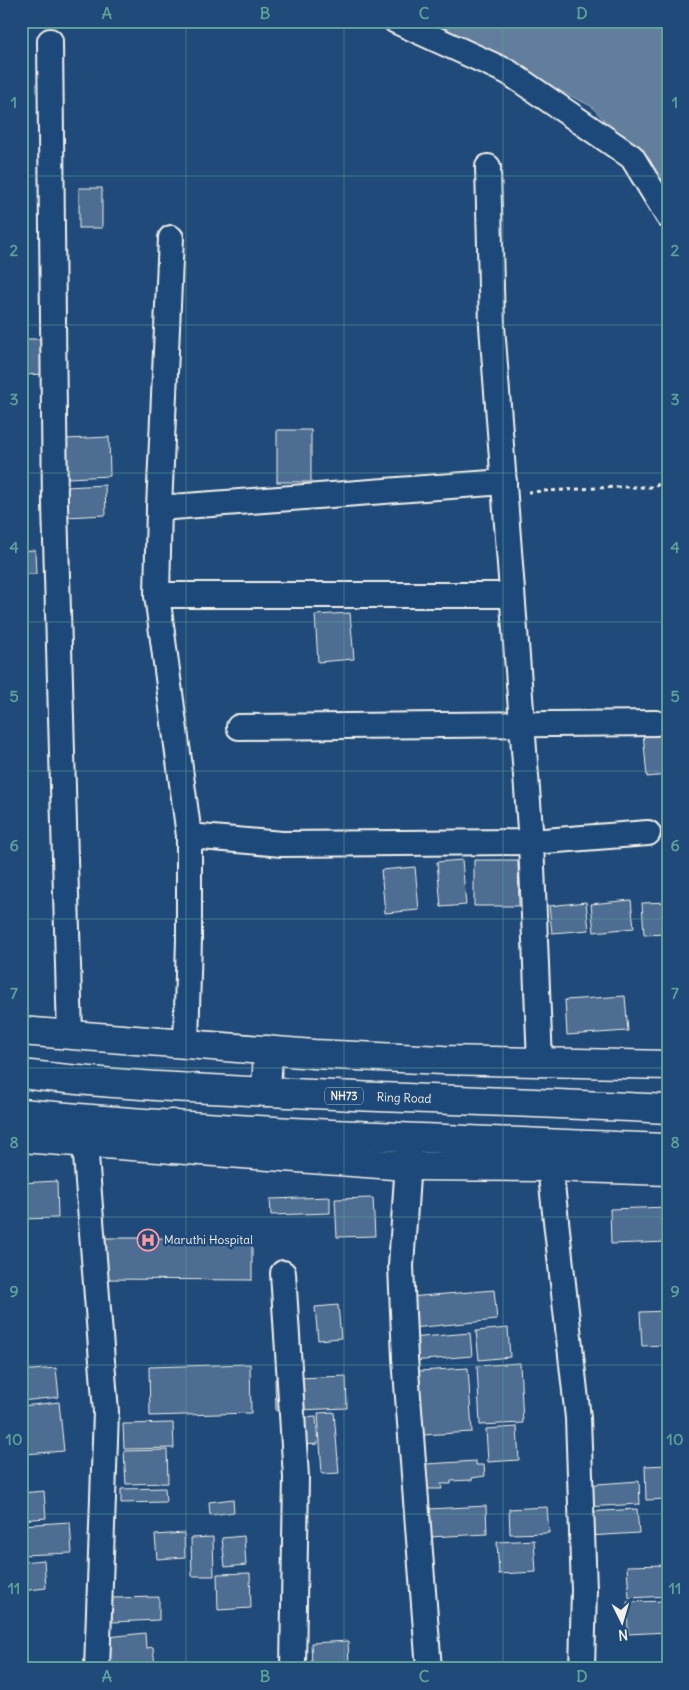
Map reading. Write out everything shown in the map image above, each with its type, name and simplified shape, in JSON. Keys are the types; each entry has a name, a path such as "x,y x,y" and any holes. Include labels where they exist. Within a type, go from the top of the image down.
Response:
{"main road":[{"path":"21,1031 268,1050 443,1060 668,1065"},
{"path":"266,1092 268,1050"},
{"name":"Ring Road","path":"21,1074 99,1082 266,1092 382,1098 543,1102 668,1109"},
{"path":"21,1113 83,1119 172,1137 407,1166 550,1167 668,1171"},
{"path":"21,1138 84,1144 172,1137 409,1138 668,1148"}],"street":[{"path":"396,21 508,72 632,158 668,216"},
{"path":"50,41 55,505 70,1035"},
{"path":"488,167 492,326 531,842 540,1062"},
{"path":"170,238 157,595 189,836 186,1044"},
{"path":"159,508 504,488"},
{"path":"157,595 512,595"},
{"path":"239,727 656,723"},
{"path":"189,836 282,844 531,842 648,833"},
{"path":"409,1138 401,1266 406,1358 430,1669"},
{"path":"84,1144 106,1412 97,1669"},
{"path":"550,1167 578,1418 584,1590 582,1669"},
{"path":"283,1273 296,1477 293,1669"}],"path":[{"path":"504,488 655,487 668,476"}],"water":[{"path":"419,21 668,21 668,189 591,106"}],"building":[{"path":"79,188 102,188 102,228 79,228"},
{"path":"21,339 46,339 47,374 21,375"},
{"path":"277,430 311,430 311,482 277,482"},
{"path":"109,437 110,476 68,478 66,439"},
{"path":"105,485 106,515 66,517 65,487"},
{"path":"35,550 36,574 21,574 21,551"},
{"path":"350,613 354,659 318,662 315,615"},
{"path":"668,731 668,775 647,777 643,733"},
{"path":"462,860 466,905 441,907 437,862"},
{"path":"474,860 518,860 519,906 474,906"},
{"path":"415,867 419,910 385,913 381,870"},
{"path":"631,900 634,928 594,932 591,904"},
{"path":"586,902 589,930 552,933 549,906"},
{"path":"668,902 668,934 644,935 642,903"},
{"path":"625,996 628,1031 567,1035 565,1000"},
{"path":"57,1181 58,1218 21,1219 21,1183"},
{"path":"330,1197 330,1213 271,1215 270,1199"},
{"path":"373,1198 375,1236 337,1237 335,1199"},
{"path":"668,1207 668,1242 611,1244 610,1209"},
{"path":"100,1238 252,1238 252,1280 100,1279"},
{"path":"494,1290 497,1320 412,1328 409,1297"},
{"path":"338,1305 341,1338 318,1340 315,1307"},
{"path":"668,1311 668,1345 642,1346 640,1312"},
{"path":"508,1328 510,1357 479,1360 476,1331"},
{"path":"470,1333 472,1356 412,1361 410,1338"},
{"path":"520,1363 523,1423 480,1425 477,1366"},
{"path":"250,1364 251,1413 150,1416 149,1367"},
{"path":"56,1368 59,1397 21,1401 21,1371"},
{"path":"468,1368 472,1432 423,1435 419,1371"},
{"path":"346,1376 347,1408 276,1411 275,1379"},
{"path":"59,1402 64,1451 25,1454 21,1406"},
{"path":"334,1412 339,1473 322,1474 318,1413"},
{"path":"316,1417 318,1444 302,1445 300,1418"},
{"path":"173,1423 174,1448 124,1449 123,1424"},
{"path":"517,1427 519,1460 488,1462 486,1429"},
{"path":"167,1450 168,1483 126,1484 124,1451"},
{"path":"476,1461 476,1465 484,1465 485,1476 472,1478 472,1480 451,1481 451,1484 441,1484 442,1489 428,1489 426,1464"},
{"path":"668,1465 668,1499 646,1500 645,1466"},
{"path":"639,1481 640,1504 585,1507 583,1485"},
{"path":"165,1488 166,1502 121,1503 121,1489"},
{"path":"44,1491 46,1518 21,1520 21,1493"},
{"path":"233,1499 234,1512 210,1515 209,1502"},
{"path":"486,1506 487,1534 429,1537 428,1509"},
{"path":"547,1507 549,1533 510,1534 509,1509"},
{"path":"637,1509 639,1533 589,1536 587,1512"},
{"path":"70,1522 72,1553 21,1555 21,1525"},
{"path":"184,1533 185,1557 157,1559 155,1535"},
{"path":"244,1536 246,1565 225,1567 222,1538"},
{"path":"213,1537 214,1576 192,1576 191,1538"},
{"path":"534,1540 536,1572 499,1574 497,1542"},
{"path":"44,1560 46,1588 21,1591 21,1562"},
{"path":"668,1565 668,1596 629,1598 627,1566"},
{"path":"250,1573 251,1608 218,1610 217,1574"},
{"path":"159,1597 159,1620 112,1622 111,1598"},
{"path":"668,1601 668,1632 628,1634 627,1602"},
{"path":"145,1633 146,1648 153,1647 155,1666 108,1669 108,1637"},
{"path":"348,1641 349,1663 312,1665 311,1643"}],"place":[{"name":"Maruthi Hospital","path":"148,1240"}]}
